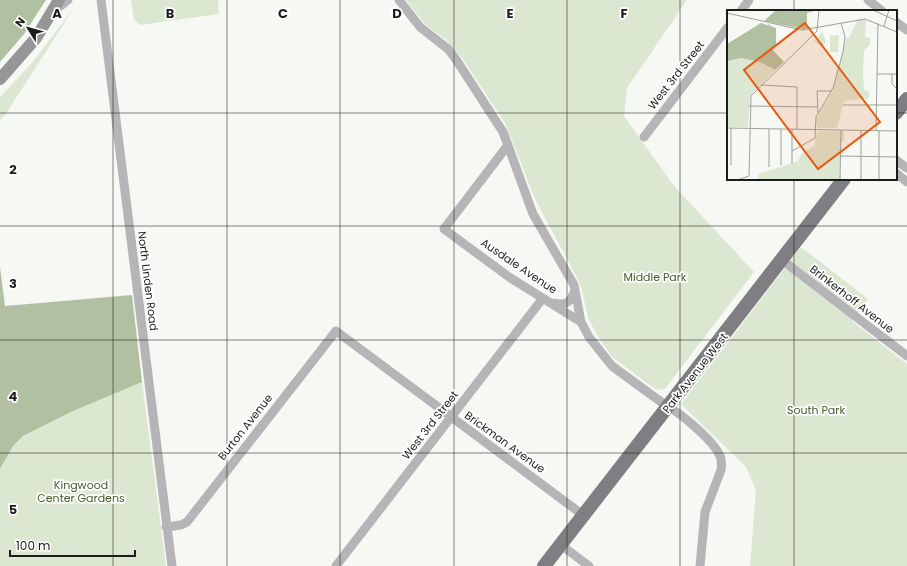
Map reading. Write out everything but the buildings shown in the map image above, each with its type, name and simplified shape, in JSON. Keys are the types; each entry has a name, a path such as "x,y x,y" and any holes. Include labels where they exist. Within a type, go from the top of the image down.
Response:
{"main road":[{"path":"0,79 25,52 53,12 59,0"},
{"path":"897,112 907,99"},
{"name":"Park Avenue West","path":"544,566 843,180"}],"street":[{"path":"53,12 68,0"},
{"path":"94,0 101,5"},
{"path":"399,0 420,28 448,49 456,58 500,125 520,183 533,214 575,290 582,322 589,337 612,366 668,407 678,412 717,450 721,458 721,470 705,512 700,566"},
{"path":"742,10 749,0"},
{"path":"868,0 881,10"},
{"name":"North Linden Road","path":"101,5 172,566"},
{"path":"897,23 907,30"},
{"name":"West 3rd Street","path":"644,137 727,28"},
{"name":"Ausdale Avenue","path":"508,145 444,229 509,277 582,322"},
{"path":"897,161 907,168"},
{"path":"897,174 907,182"},
{"name":"Brinkerhoff Avenue","path":"782,260 907,356"},
{"path":"546,300 565,305 572,299 575,290"},
{"name":"West 3rd Street","path":"336,566 451,417 546,300"},
{"name":"Burton Avenue","path":"166,528 181,525 187,522 336,331"},
{"name":"Brickman Avenue","path":"336,331 583,516"},
{"path":"561,545 589,566"}],"green space":[{"path":"0,0 46,0 24,34 0,62"},
{"path":"131,0 218,0 219,14 140,25 134,20"},
{"name":"Middle Park","path":"406,0 687,0 627,88 624,116 674,186 754,272 664,390 655,389 612,357 597,335 588,318 582,290 576,276 535,199 505,123 462,58 446,40 426,25"},
{"path":"74,8 5,115 0,120 0,97 31,64"},
{"name":"South Park","path":"801,247 868,299 852,321 907,364 907,566 750,566 756,490 746,467 681,404"},
{"path":"0,267 5,306 132,295 142,382 71,412 23,436 13,446 0,469"},
{"name":"Kingwood Center Gardens","path":"142,382 166,566 0,566 0,469 13,446 23,436 71,412"}]}
